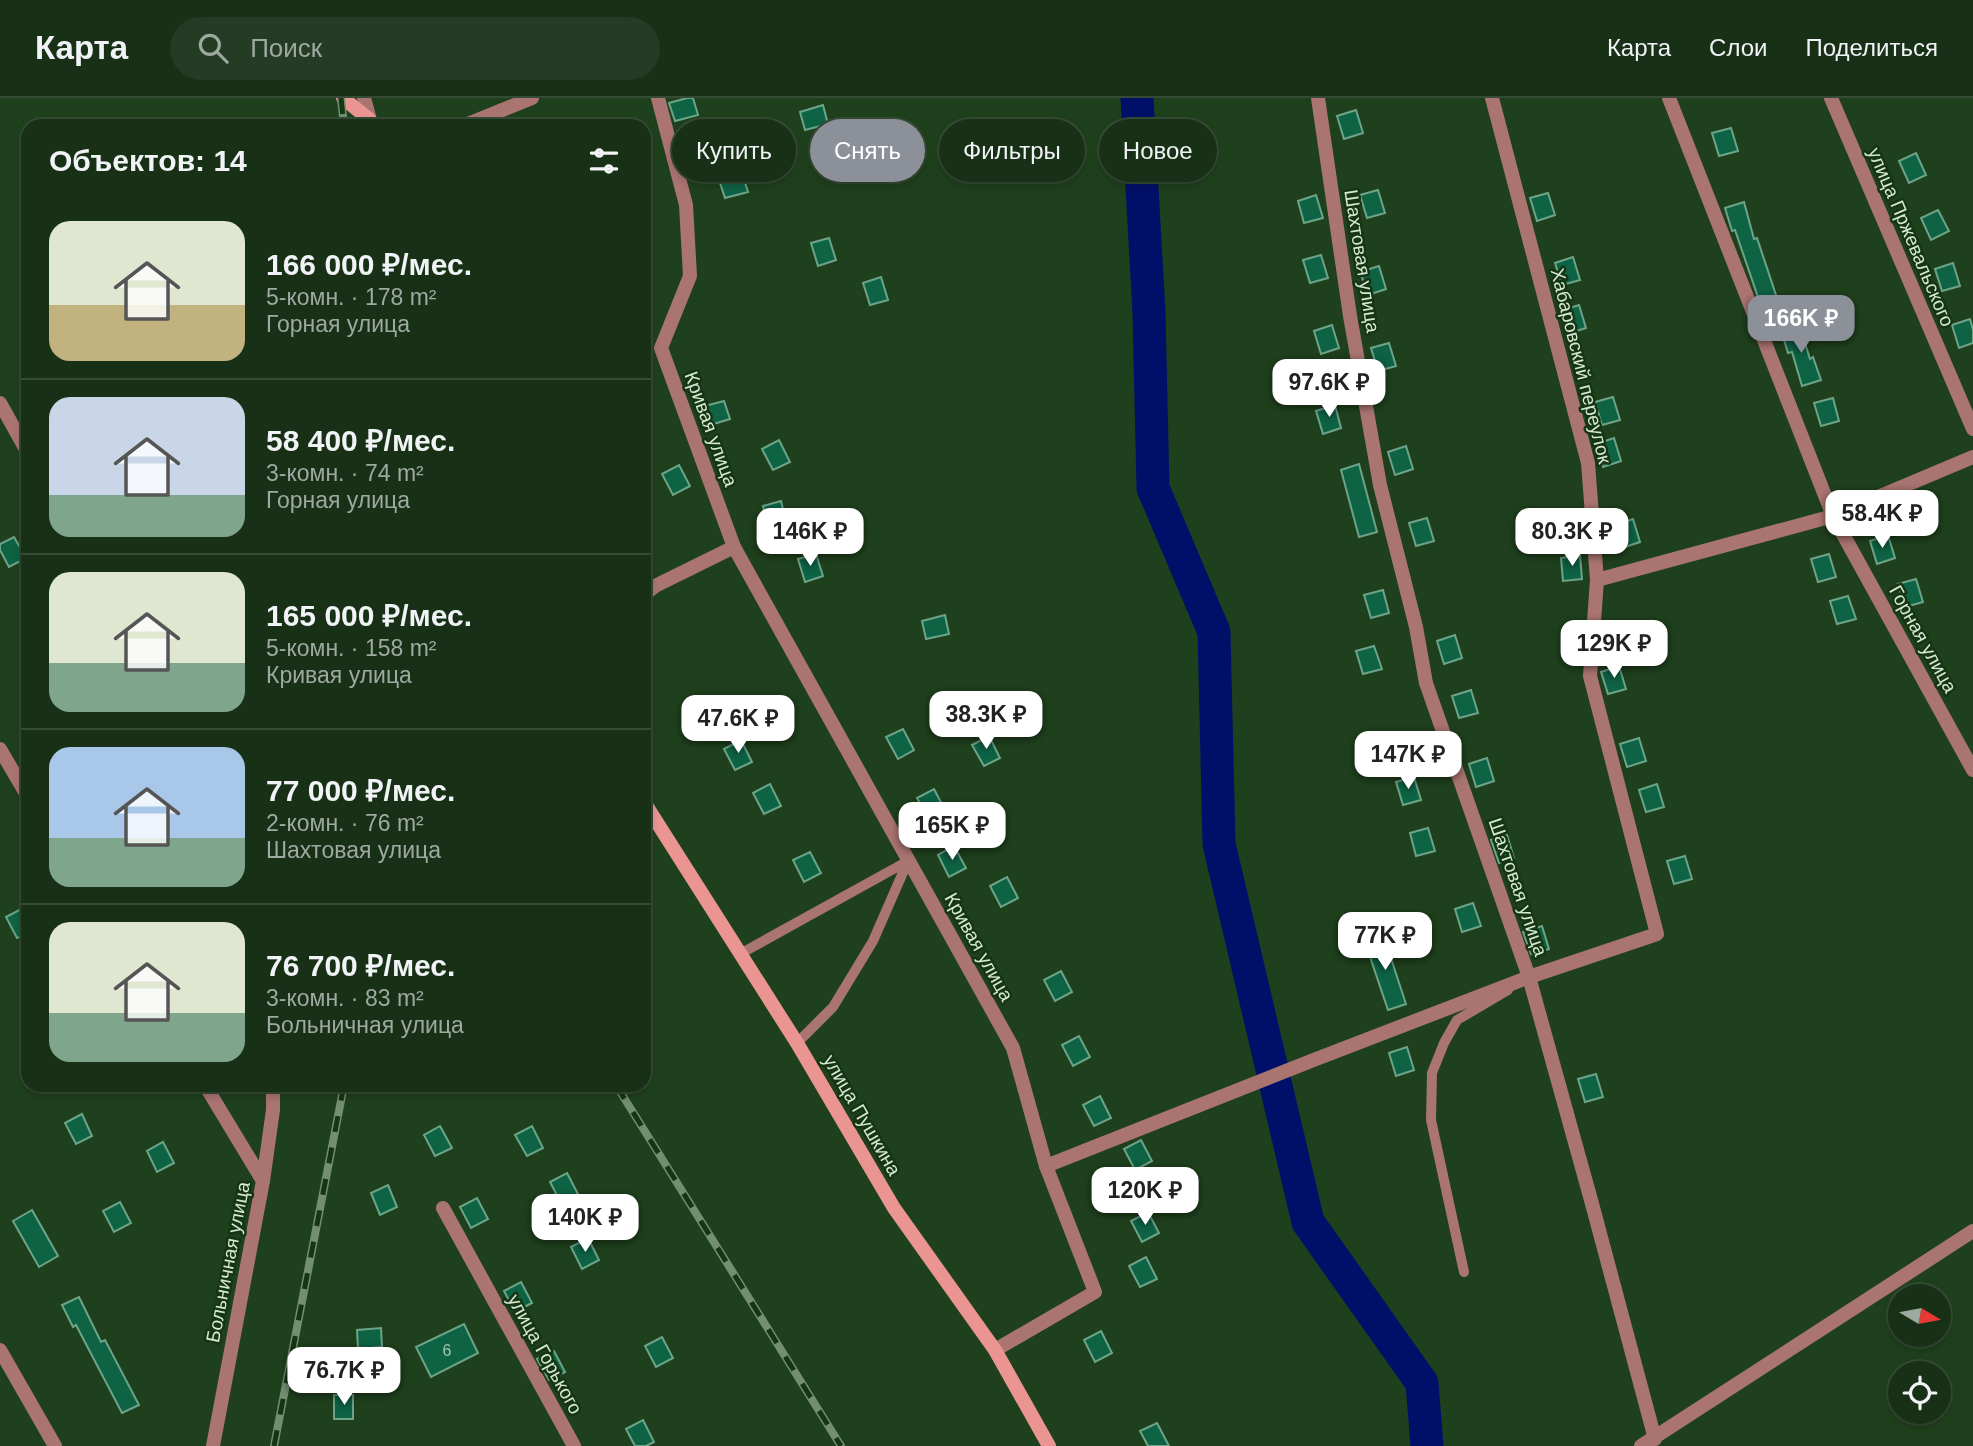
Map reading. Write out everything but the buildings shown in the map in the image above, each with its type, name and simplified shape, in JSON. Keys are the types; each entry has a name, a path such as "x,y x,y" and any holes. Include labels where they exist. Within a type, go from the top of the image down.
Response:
{"main road":[{"path":"343,98 367,119"},
{"name":"улица Пушкина","path":"651,813 797,1043 894,1208 995,1350 1049,1446"}],"street":[{"path":"364,98 370,119"},
{"path":"480,119 532,98"},
{"name":"Кривая улица","path":"659,98 686,205 690,276 661,348 734,547 1013,1048 1045,1166 1095,1292 995,1350"},
{"name":"Шахтовая улица","path":"1318,98 1350,316 1380,485 1416,627 1426,682 1529,977 1654,1439"},
{"name":"Хабаровский переулок","path":"1492,98 1588,463 1597,580 1590,676 1657,934 1529,977"},
{"name":"Горная улица","path":"1669,98 1833,516 1973,770"},
{"name":"улица Пржевальского","path":"1831,98 1973,429"},
{"path":"0,403 21,440"},
{"path":"1597,580 1833,516 1973,457"},
{"path":"651,589 734,547"},
{"path":"0,749 21,785"},
{"path":"1045,1166 1529,977"},
{"path":"209,1092 263,1181"},
{"name":"Больничная улица","path":"213,1446 263,1181 273,1092"},
{"name":"улица Горького","path":"443,1208 573,1446"},
{"path":"1641,1446 1973,1231"},
{"path":"0,1350 55,1446"}],"lane":[{"path":"740,954 908,861"},
{"path":"797,1043 833,1007 873,941 908,861"},
{"path":"1464,1272 1431,1120 1432,1073 1457,1020 1529,977"}],"waterway":[{"path":"1137,98 1149,313 1153,488 1214,632 1219,844 1308,1222 1422,1383 1427,1446"}],"railway":[{"path":"341,98 343,119"},
{"path":"274,1446 343,1092"},
{"path":"620,1092 841,1446"}]}
